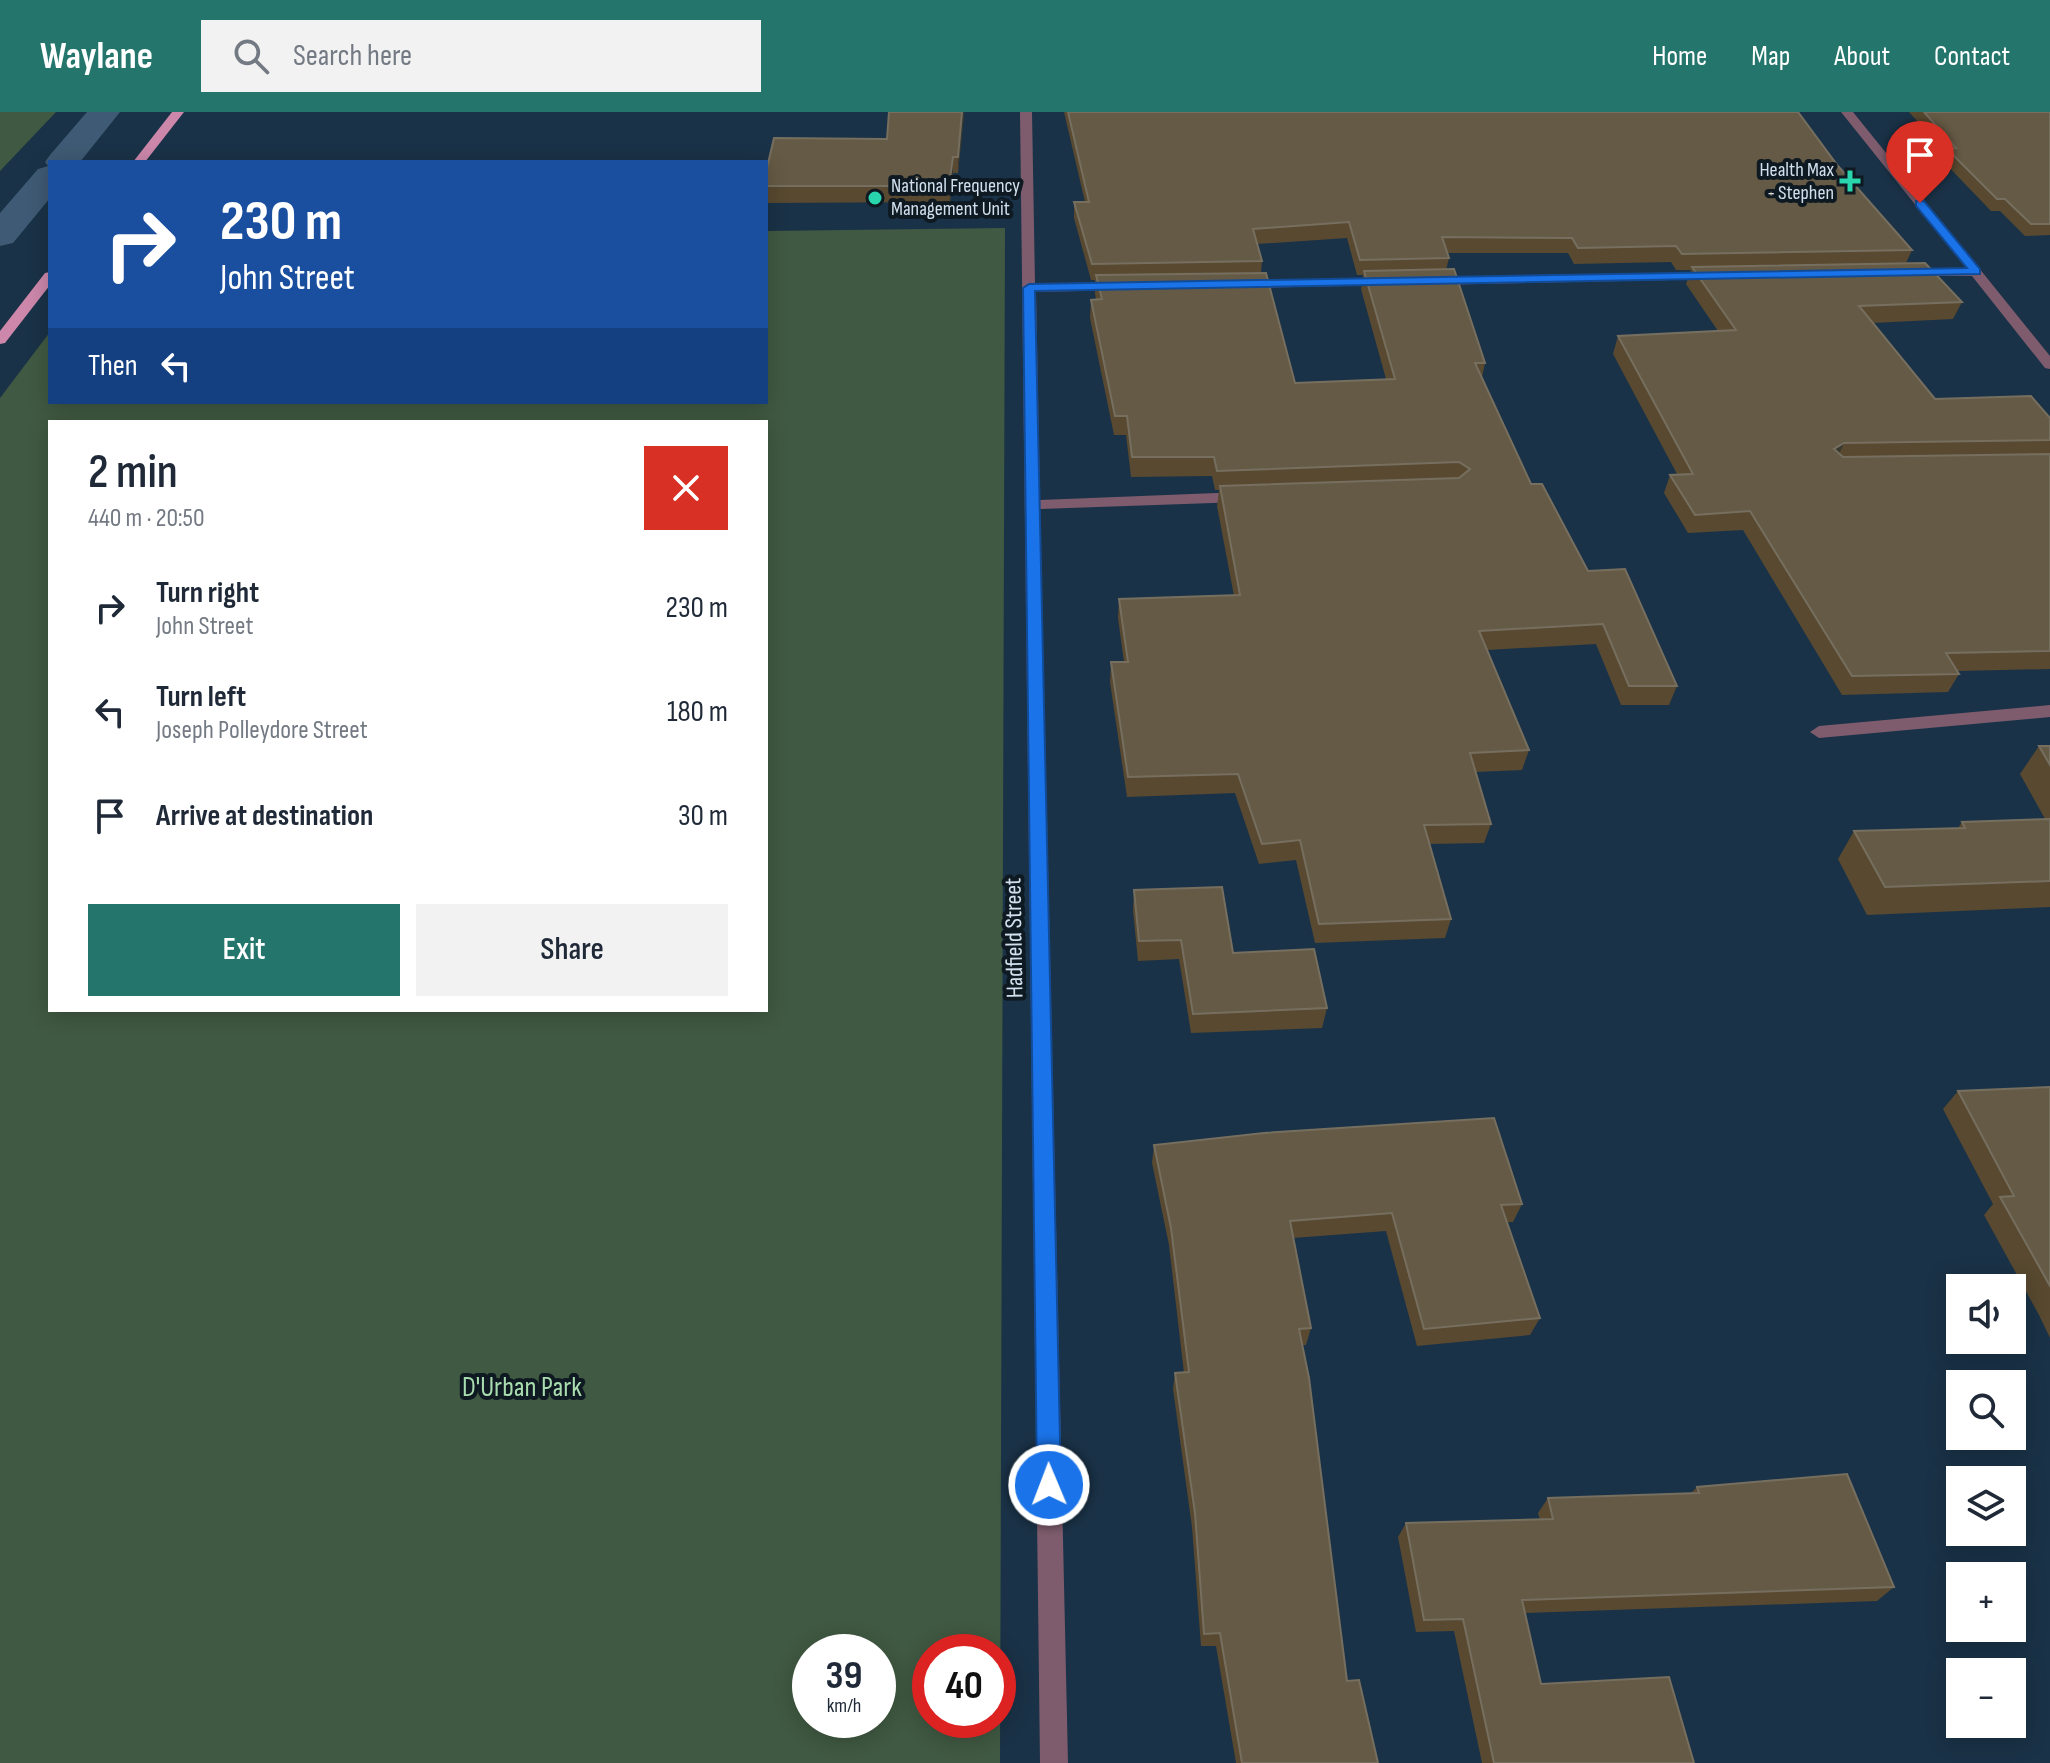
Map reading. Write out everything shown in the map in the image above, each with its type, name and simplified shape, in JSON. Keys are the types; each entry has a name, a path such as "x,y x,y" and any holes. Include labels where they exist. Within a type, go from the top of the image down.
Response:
{"main road":[{"path":"141,160 178,112"},
{"path":"0,340 48,279"}],"street":[{"name":"Hadfield Street","path":"1026,112 1054,1763"},
{"path":"1847,112 2050,365"},
{"path":"1896,273 1975,272"},
{"path":"1423,281 1723,276"},
{"path":"1234,284 1407,281"},
{"path":"1029,288 1139,286"},
{"path":"1033,505 1251,496"},
{"path":"1819,732 2050,711"}],"green space":[{"path":"0,112 56,112 0,171"},
{"name":"D'Urban Park","path":"1005,228 1000,1634 912,1634 912,1738 1000,1738 1000,1763 0,1763 0,398 48,335 48,404 768,404 768,231"}],"building":[{"path":"889,112 962,112 958,157 953,157 949,186 768,186 768,164 774,138 887,139"},
{"path":"1068,112 1798,112 1838,166 1912,250 1682,254 1676,246 1578,248 1572,238 1442,237 1449,258 1360,260 1349,222 1253,229 1262,261 1092,264 1074,202 1089,202"},
{"path":"1924,112 2050,112 2050,224 2031,224 2005,199 1997,199 1946,148 1956,148"},
{"path":"1925,263 1962,302 1859,306 1935,399 2031,396 2050,418 2050,440 1844,443 1834,449 1843,457 2050,454 2050,651 1946,653 1959,674 1852,676 1750,511 1695,515 1670,475 1693,474 1618,336 1736,330 1692,267"},
{"path":"1454,269 1485,363 1475,363 1531,484 1542,484 1588,571 1625,569 1677,686 1629,686 1603,624 1479,631 1529,750 1470,753 1491,824 1424,825 1451,919 1319,924 1300,840 1262,844 1238,774 1128,777 1111,662 1128,662 1119,599 1240,595 1220,486 1459,478 1470,469 1459,462 1217,471 1214,457 1132,457 1127,416 1115,416 1091,300 1102,299 1096,275 1266,273 1295,383 1395,379 1364,271"},
{"path":"2039,746 2050,746 2050,765"},
{"path":"2050,819 2050,881 1885,887 1854,831 1965,828 1962,822"},
{"path":"1222,887 1233,953 1314,949 1327,1008 1193,1014 1181,940 1139,941 1134,890"},
{"path":"2050,1087 2050,1286 2000,1197 2014,1196 1958,1091"},
{"path":"1494,1118 1522,1204 1501,1205 1540,1318 1424,1329 1392,1213 1290,1221 1311,1328 1299,1329 1309,1378 1347,1681 1359,1680 1378,1763 1242,1763 1220,1633 1204,1634 1195,1513 1175,1373 1189,1372 1171,1228 1154,1145 1264,1133"},
{"path":"1847,1474 1894,1587 1522,1600 1541,1684 1669,1677 1694,1763 1494,1763 1463,1619 1424,1620 1406,1523 1553,1519 1548,1498 1699,1493 1697,1487"}],"waterway":[{"path":"64,160 104,112"},
{"path":"0,235 48,178"}],"place":[{"name":"Health Max - Stephen","path":"1850,181"},
{"name":"National Frequency Management Unit","path":"875,198"}],"route":[{"path":"1049,1485 1029,288 1975,272 1920,203"}]}
